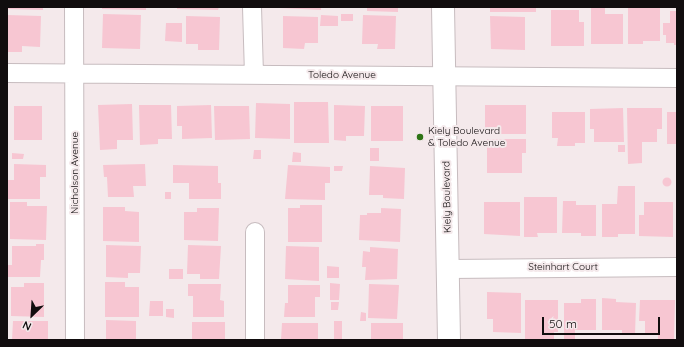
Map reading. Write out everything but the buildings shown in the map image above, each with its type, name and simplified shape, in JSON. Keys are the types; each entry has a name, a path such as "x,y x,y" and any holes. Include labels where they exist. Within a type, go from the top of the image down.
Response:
{"main road":[{"name":"Kiely Boulevard","path":"443,7 449,340"}],"street":[{"name":"Nicholson Avenue","path":"74,7 75,340"},
{"path":"252,7 254,75"},
{"name":"Toledo Avenue","path":"7,73 677,78"},
{"path":"255,232 255,340"},
{"name":"Steinhart Court","path":"448,268 677,267"}],"place":[{"name":"Kiely Boulevard & Toledo Avenue","path":"420,137"}]}
